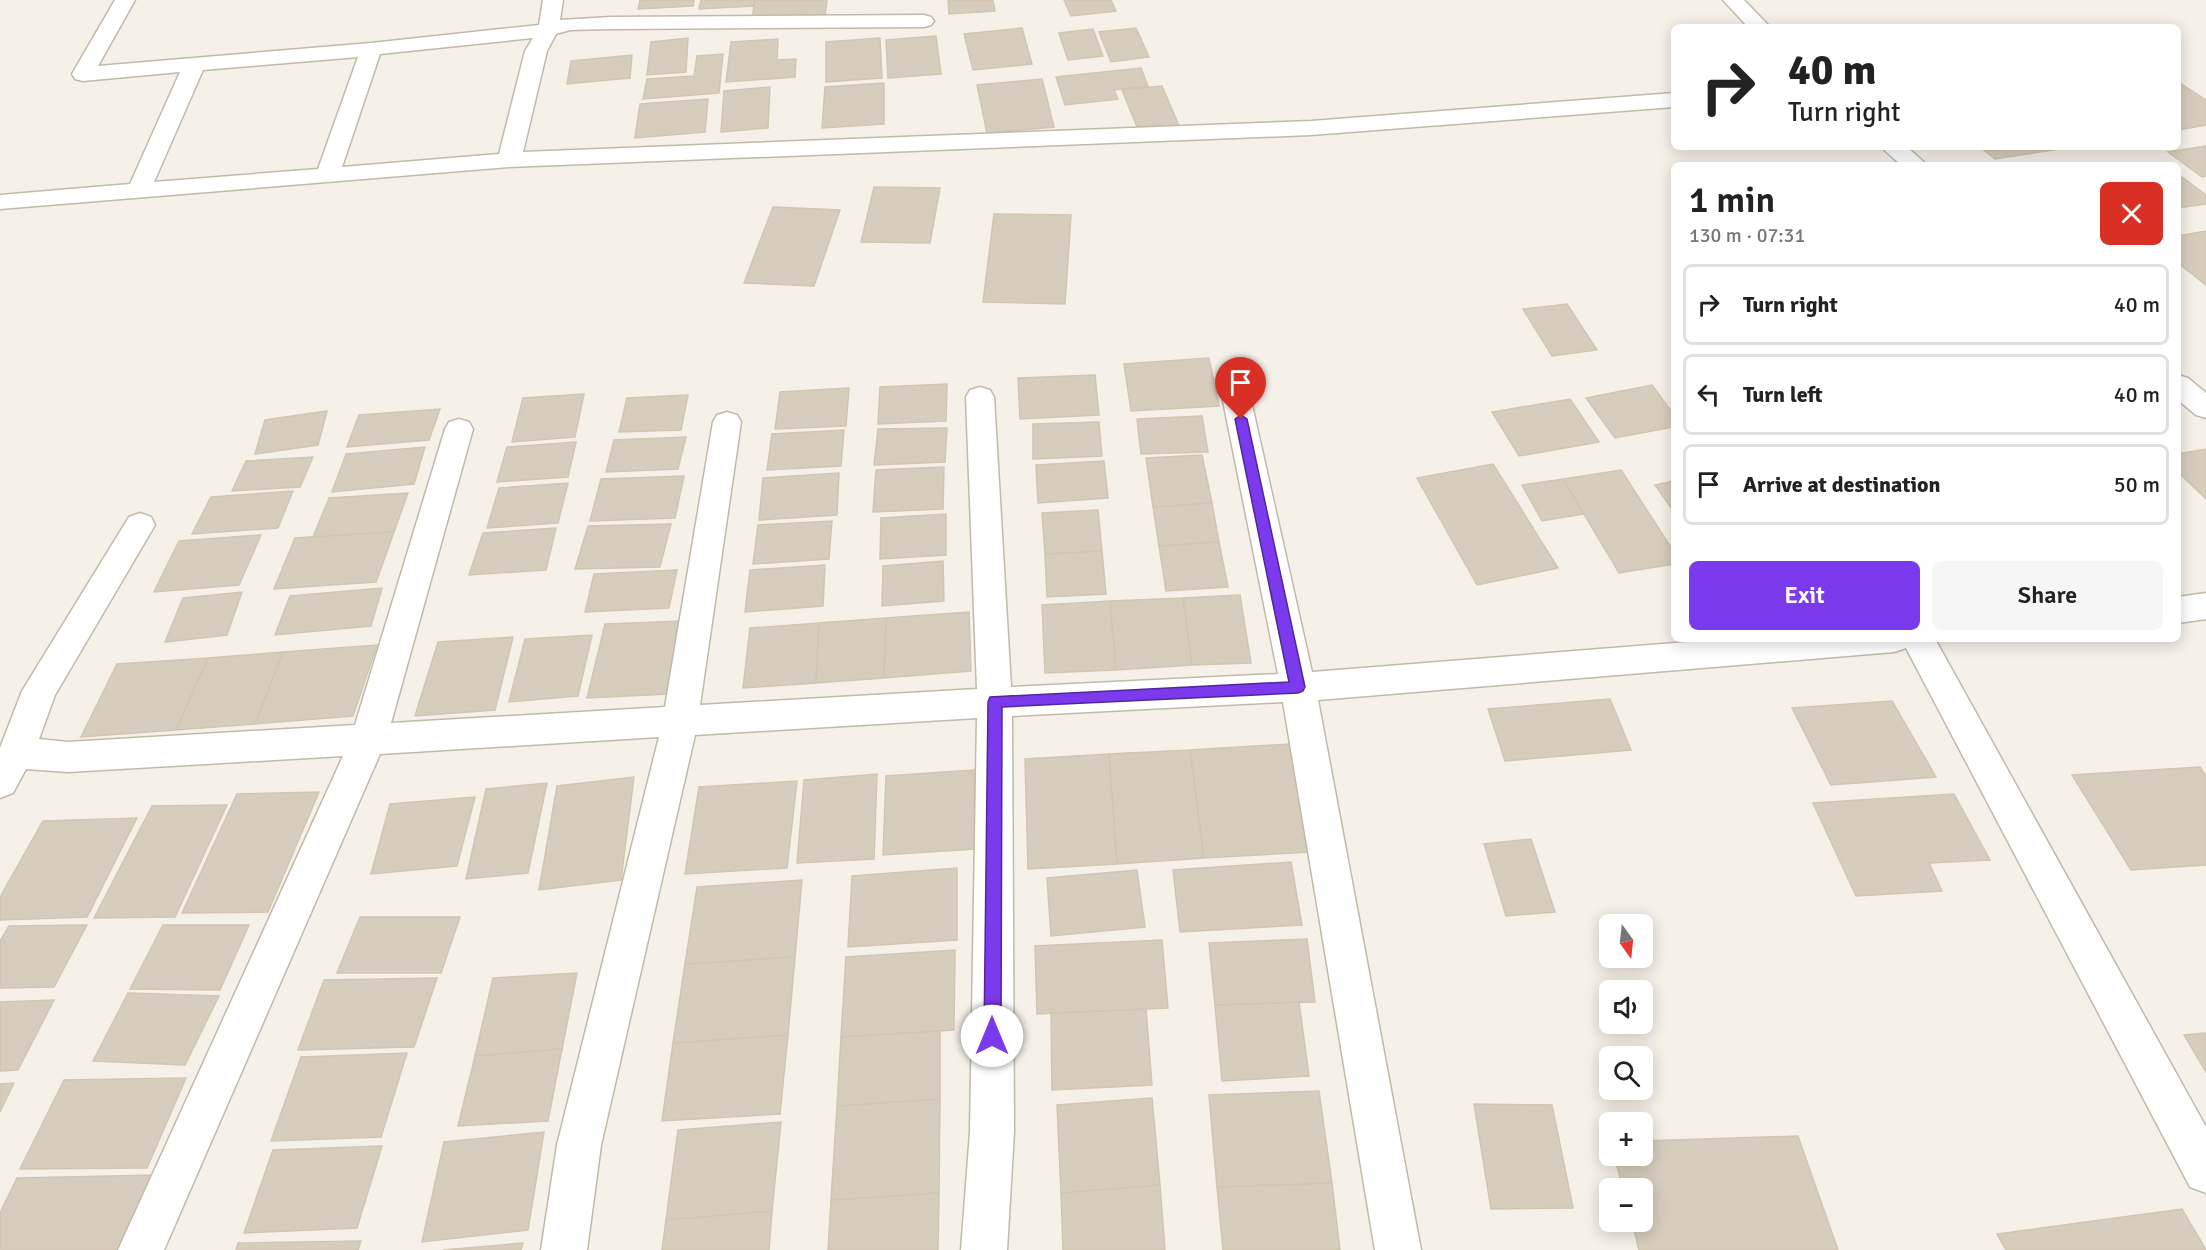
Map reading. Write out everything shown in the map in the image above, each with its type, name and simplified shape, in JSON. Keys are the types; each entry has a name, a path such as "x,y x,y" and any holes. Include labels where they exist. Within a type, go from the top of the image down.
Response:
{"street":[{"path":"124,0 83,74 371,49 548,30 569,24 924,21"},
{"path":"509,160 536,51 548,30 554,0"},
{"path":"1733,0 1757,24"},
{"path":"328,174 371,49"},
{"path":"139,190 194,65"},
{"path":"0,202 509,160 1311,128 1671,100"},
{"path":"1897,150 1911,162"},
{"path":"2181,387 2206,408"},
{"path":"1236,396 1298,687 1398,1250"},
{"path":"980,397 995,702 992,1132 984,1250"},
{"path":"564,1250 579,1145 680,722 727,422"},
{"path":"141,1250 369,738 459,429"},
{"path":"8,767 39,691 140,525"},
{"path":"2181,610 2206,606"},
{"path":"8,767 68,757 369,738 1298,687 1857,642"},
{"path":"1920,642 2206,1172"}],"building":[{"path":"640,0 694,0 693,6 638,9"},
{"path":"701,0 755,0 754,6 699,9"},
{"path":"755,0 827,0 825,16 752,19"},
{"path":"948,0 993,0 995,11 949,14"},
{"path":"1064,0 1111,0 1116,11 1071,16"},
{"path":"1022,28 1032,64 973,70 964,34"},
{"path":"1136,28 1149,57 1111,62 1099,32"},
{"path":"1093,29 1103,56 1068,60 1059,33"},
{"path":"936,36 941,74 888,78 886,40"},
{"path":"688,38 686,72 647,75 651,42"},
{"path":"880,38 882,78 826,82 826,42"},
{"path":"778,39 777,60 796,59 795,77 726,82 731,42"},
{"path":"723,54 719,93 643,99 647,79 694,76 697,56"},
{"path":"632,55 630,78 567,84 571,61"},
{"path":"1141,68 1148,86 1114,90 1118,99 1065,105 1056,77"},
{"path":"1042,79 1054,127 987,133 977,85"},
{"path":"884,83 884,124 822,128 825,87"},
{"path":"2181,84 2206,100 2206,125 2181,129"},
{"path":"1162,86 1180,128 1139,132 1122,90"},
{"path":"770,87 768,128 721,132 724,91"},
{"path":"708,99 705,132 635,138 640,104"},
{"path":"2206,146 2206,176 2202,177 2168,152"},
{"path":"1984,150 2053,150 1995,159"},
{"path":"2181,176 2206,195 2206,204 2181,208"},
{"path":"874,187 940,188 930,243 861,242"},
{"path":"773,207 840,210 814,286 744,283"},
{"path":"994,214 1071,215 1065,304 983,302"},
{"path":"2206,231 2206,285 2181,265 2181,235"},
{"path":"1567,304 1597,350 1552,356 1523,309"},
{"path":"1209,358 1219,406 1131,411 1124,364"},
{"path":"1095,375 1099,415 1020,419 1018,378"},
{"path":"947,384 946,421 878,424 880,387"},
{"path":"1652,385 1671,411 1671,428 1615,438 1586,398"},
{"path":"849,388 846,426 775,429 780,392"},
{"path":"584,394 575,437 512,442 523,398"},
{"path":"688,395 681,430 619,432 627,398"},
{"path":"1570,399 1599,442 1519,456 1492,412"},
{"path":"440,409 429,440 347,447 359,415"},
{"path":"327,411 318,445 255,454 265,420"},
{"path":"1202,416 1208,452 1141,454 1137,419"},
{"path":"1099,422 1102,456 1033,459 1033,424"},
{"path":"947,428 945,462 874,465 878,429"},
{"path":"844,430 841,466 767,470 772,434"},
{"path":"686,437 678,469 606,472 614,440"},
{"path":"576,442 568,477 497,482 507,447"},
{"path":"425,447 414,484 332,492 346,454"},
{"path":"2206,449 2206,499 2181,475 2181,453"},
{"path":"1202,455 1212,503 1153,507 1146,458"},
{"path":"313,457 300,487 232,491 246,461"},
{"path":"1104,461 1108,498 1038,503 1036,465"},
{"path":"1493,464 1558,568 1477,585 1417,478"},
{"path":"944,467 943,509 873,512 876,470"},
{"path":"1621,470 1671,547 1671,564 1619,573 1563,479"},
{"path":"839,473 837,515 759,520 763,478"},
{"path":"684,476 675,518 590,521 601,479"},
{"path":"1563,479 1584,514 1542,521 1522,485"},
{"path":"1671,482 1671,508 1655,485"},
{"path":"568,483 558,523 487,528 499,488"},
{"path":"293,491 278,528 192,534 211,497"},
{"path":"408,493 394,532 313,537 329,498"},
{"path":"1212,503 1219,542 1159,546 1153,507"},
{"path":"1098,510 1102,551 1045,554 1042,513"},
{"path":"946,514 946,555 880,559 881,518"},
{"path":"832,521 829,559 753,564 758,525"},
{"path":"671,524 660,567 575,569 588,526"},
{"path":"556,528 546,570 469,575 483,533"},
{"path":"394,532 376,582 274,589 295,538"},
{"path":"261,535 239,585 154,592 179,541"},
{"path":"1219,542 1228,587 1166,591 1159,546"},
{"path":"1102,551 1106,594 1047,597 1045,554"},
{"path":"943,561 944,601 882,606 883,566"},
{"path":"825,565 823,606 745,612 750,570"},
{"path":"677,570 669,608 585,612 594,574"},
{"path":"382,588 371,626 275,635 290,596"},
{"path":"242,592 227,635 165,642 183,598"},
{"path":"1240,595 1251,663 1192,665 1183,598"},
{"path":"1183,598 1192,665 1116,670 1110,601"},
{"path":"1110,601 1116,670 1045,673 1042,605"},
{"path":"969,612 971,671 884,678 886,618"},
{"path":"886,618 884,678 816,683 819,623"},
{"path":"683,621 668,694 587,698 605,624"},
{"path":"819,623 816,683 743,688 750,628"},
{"path":"592,635 578,696 509,702 525,639"},
{"path":"513,637 495,710 415,716 438,642"},
{"path":"377,645 353,716 255,724 283,652"},
{"path":"283,652 255,724 176,730 208,658"},
{"path":"208,658 176,730 81,737 117,664"},
{"path":"1610,699 1631,750 1505,761 1488,709"},
{"path":"1892,701 1936,777 1831,785 1792,708"},
{"path":"1290,744 1310,852 1204,858 1190,750"},
{"path":"1190,750 1204,858 1117,864 1109,754"},
{"path":"1109,754 1117,864 1028,869 1025,759"},
{"path":"2200,767 2206,776 2206,865 2131,870 2072,775"},
{"path":"974,770 975,849 883,855 886,776"},
{"path":"877,774 874,859 797,863 804,780"},
{"path":"634,777 621,880 539,890 557,786"},
{"path":"797,781 787,868 685,874 699,787"},
{"path":"547,783 528,873 466,879 486,789"},
{"path":"319,792 268,912 182,913 237,794"},
{"path":"1954,794 1990,860 1929,863 1942,891 1856,896 1813,803"},
{"path":"475,797 457,866 371,874 390,804"},
{"path":"227,805 175,917 94,918 152,806"},
{"path":"137,818 87,917 0,920 0,897 43,821"},
{"path":"1531,839 1555,912 1506,916 1484,844"},
{"path":"1291,862 1302,925 1180,932 1173,870"},
{"path":"957,868 957,940 848,947 852,876"},
{"path":"1137,870 1145,927 1051,936 1047,878"},
{"path":"802,880 795,957 685,964 697,887"},
{"path":"360,917 460,917 441,973 337,973"},
{"path":"87,925 54,987 0,988 0,941 9,926"},
{"path":"163,925 249,925 220,990 130,989"},
{"path":"1307,939 1315,1002 1215,1005 1209,943"},
{"path":"1162,940 1168,1008 1037,1014 1035,946"},
{"path":"955,950 954,1030 841,1037 846,957"},
{"path":"795,957 788,1035 673,1043 685,964"},
{"path":"577,973 562,1049 475,1056 493,978"},
{"path":"437,978 414,1047 298,1050 324,980"},
{"path":"128,993 219,996 185,1065 93,1061"},
{"path":"54,1000 18,1070 0,1071 0,1002"},
{"path":"1299,1002 1309,1076 1222,1081 1215,1005"},
{"path":"1146,1009 1152,1085 1052,1090 1051,1013"},
{"path":"940,1031 940,1099 837,1106 841,1037"},
{"path":"2206,1033 2206,1072 2184,1035"},
{"path":"788,1035 780,1114 662,1121 673,1043"},
{"path":"562,1049 548,1121 458,1126 475,1056"},
{"path":"407,1053 381,1137 271,1141 301,1057"},
{"path":"186,1078 147,1168 20,1169 64,1080"},
{"path":"14,1083 0,1112 0,1084"},
{"path":"1319,1091 1332,1183 1217,1187 1209,1095"},
{"path":"1152,1098 1160,1185 1061,1193 1057,1105"},
{"path":"940,1099 939,1193 831,1200 837,1106"},
{"path":"1474,1104 1552,1105 1573,1208 1491,1209"},
{"path":"781,1122 772,1211 666,1220 678,1130"},
{"path":"544,1132 528,1230 422,1242 444,1142"},
{"path":"1798,1136 1838,1250 1639,1250 1635,1232 1653,1232 1653,1178 1620,1178 1617,1166 1653,1166 1653,1141"},
{"path":"382,1146 357,1228 244,1233 273,1150"},
{"path":"156,1175 125,1250 0,1250 0,1213 17,1178"},
{"path":"1332,1183 1340,1250 1223,1250 1217,1187"},
{"path":"1160,1185 1165,1250 1063,1250 1061,1193"},
{"path":"939,1193 938,1250 828,1250 831,1200"},
{"path":"2182,1209 2206,1250 2006,1250 1997,1234"},
{"path":"772,1211 769,1250 662,1250 666,1220"},
{"path":"361,1241 358,1250 236,1250 238,1243"},
{"path":"523,1243 521,1250 443,1250"}],"route":[{"path":"992,1036 995,702 1298,687 1241,419"}]}
